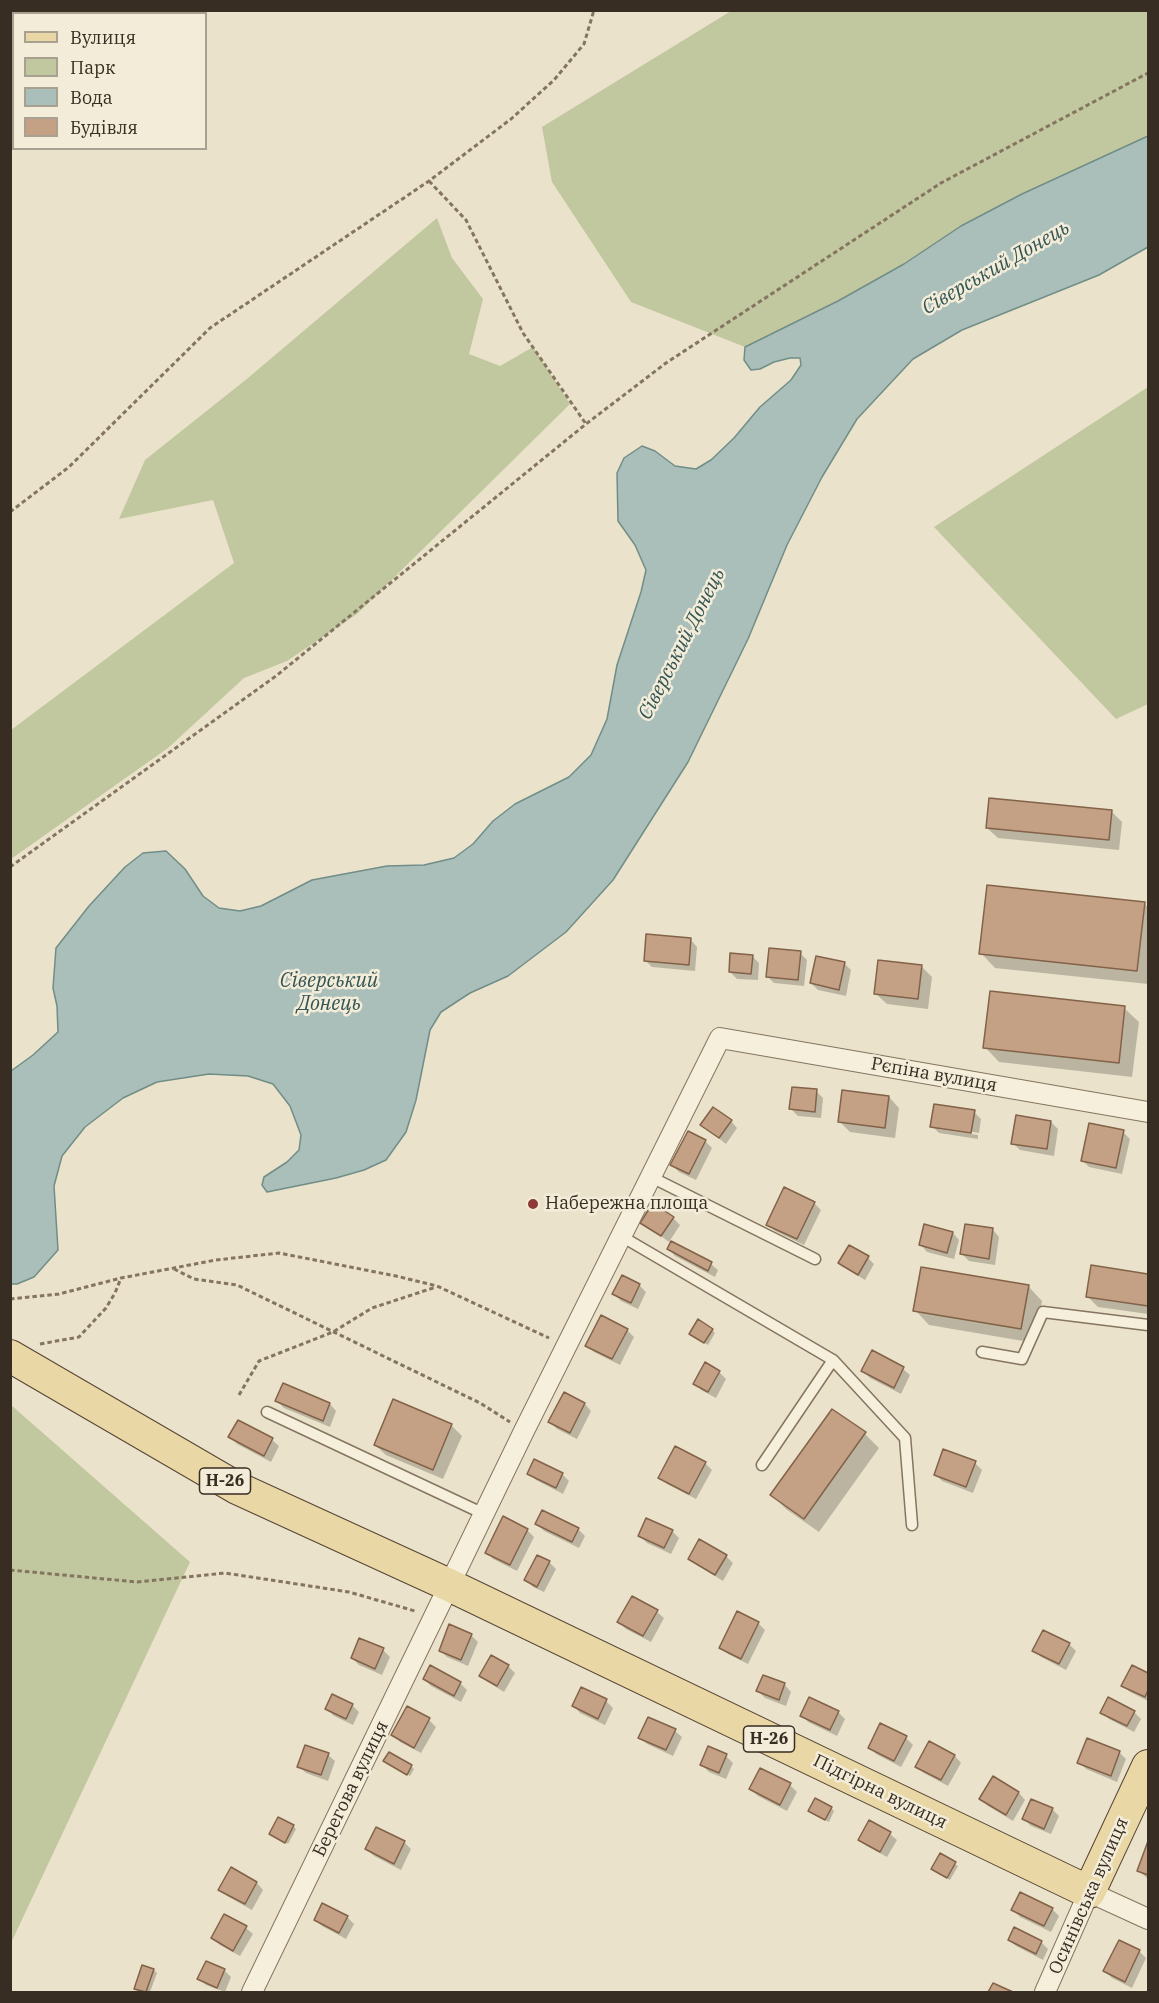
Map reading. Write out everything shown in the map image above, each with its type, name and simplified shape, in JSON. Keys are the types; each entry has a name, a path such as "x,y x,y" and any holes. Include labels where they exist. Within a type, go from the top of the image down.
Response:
{"main road":[{"name":"Н-26","path":"22,1351 237,1488 449,1585"},
{"name":"Підгірна вулиця","path":"449,1585 1089,1892"},
{"name":"Осинівська вулиця","path":"1089,1892 1149,1766"}],"street":[{"name":"Рєпіна вулиця","path":"651,1177 720,1038 1149,1112"},
{"path":"449,1585 651,1177"},
{"name":"Берегова вулиця","path":"252,1992 449,1585"},
{"name":"Підгірна вулиця","path":"1089,1892 1149,1919"},
{"name":"Осинівська вулиця","path":"1045,1992 1089,1892"}],"lane":[{"path":"651,1177 815,1259"},
{"path":"621,1236 832,1360 905,1438 912,1525"},
{"path":"982,1352 1022,1359 1043,1312 1149,1325"},
{"path":"762,1465 832,1360"},
{"path":"267,1412 484,1514"}],"path":[{"path":"10,512 69,467 210,327 429,182 511,119 554,80 584,44 594,10"},
{"path":"10,867 276,676 586,424 666,363 941,183 1149,73"},
{"path":"429,182 466,220 523,333 586,424"},
{"path":"10,1299 59,1294 121,1278 173,1268 279,1252 437,1286 567,1346"},
{"path":"173,1268 194,1279 237,1286 480,1403 524,1431"},
{"path":"22,1351 79,1337 106,1308 121,1278"},
{"path":"239,1395 259,1361 333,1332 372,1308 437,1286"},
{"path":"10,1570 137,1582 225,1573 349,1592 434,1617"}],"green space":[{"path":"731,11 1148,11 1148,136 1022,194 961,226 904,264 838,301 745,347 631,302 552,182 542,127"},
{"path":"437,218 452,258 483,299 469,354 500,366 533,347 570,404 357,614 287,661 244,678 168,748 11,859 11,730 234,563 213,500 119,519 145,460 248,378"},
{"path":"1148,387 1148,704 1116,719 934,527"},
{"path":"11,1405 190,1562 11,1943"}],"water":[{"name":"Сіверський Донець","path":"1148,136 1148,247 1099,275 962,330 913,359 857,419 822,477 787,545 748,639 688,762 613,880 566,932 508,976 470,993 441,1012 430,1030 416,1100 406,1132 386,1160 364,1170 336,1178 267,1192 262,1185 264,1177 287,1162 299,1150 301,1135 290,1106 273,1084 248,1076 209,1074 157,1082 123,1098 85,1127 62,1156 54,1186 58,1250 34,1277 11,1284 11,1071 58,1032 57,1006 53,988 56,948 89,906 125,867 143,853 166,851 185,869 203,896 219,908 240,911 261,906 312,880 387,866 424,865 454,858 473,844 493,821 515,804 569,777 591,755 607,719 617,665 646,570 635,545 618,521 617,473 624,458 642,446 655,451 675,466 696,469 711,460 734,438 760,407 791,380 801,365 800,358 790,358 751,370 744,360 745,347 838,301 904,264 961,226 1022,194"}],"building":[{"path":"989,798 1112,810 1109,840 986,828"},
{"path":"987,885 1145,902 1137,971 979,954"},
{"path":"646,934 691,938 689,965 644,961"},
{"path":"769,948 801,951 798,980 766,977"},
{"path":"730,953 753,955 751,974 729,972"},
{"path":"816,956 845,962 839,990 810,983"},
{"path":"878,960 922,965 918,999 874,994"},
{"path":"990,991 1125,1006 1119,1063 983,1048"},
{"path":"792,1087 817,1089 815,1112 789,1109"},
{"path":"842,1090 889,1096 885,1128 838,1122"},
{"path":"934,1104 975,1110 971,1133 930,1127"},
{"path":"713,1107 732,1120 719,1138 700,1125"},
{"path":"1016,1115 1051,1121 1047,1149 1011,1144"},
{"path":"1089,1123 1124,1130 1116,1168 1081,1161"},
{"path":"688,1131 706,1140 689,1174 670,1165"},
{"path":"784,1187 815,1202 797,1239 766,1225"},
{"path":"653,1203 674,1217 661,1236 640,1223"},
{"path":"924,1224 953,1232 947,1253 919,1245"},
{"path":"965,1224 993,1228 989,1259 960,1254"},
{"path":"671,1241 712,1262 708,1271 667,1249"},
{"path":"849,1245 869,1256 858,1275 838,1263"},
{"path":"1091,1265 1148,1274 1148,1306 1086,1297"},
{"path":"921,1267 1029,1285 1021,1329 913,1311"},
{"path":"622,1275 640,1284 631,1303 612,1294"},
{"path":"601,1315 628,1329 612,1359 585,1346"},
{"path":"698,1319 713,1329 704,1343 689,1334"},
{"path":"872,1350 904,1367 894,1388 861,1371"},
{"path":"705,1362 720,1371 708,1392 693,1384"},
{"path":"283,1383 330,1403 323,1421 275,1401"},
{"path":"564,1392 585,1403 570,1433 548,1422"},
{"path":"393,1399 452,1424 433,1470 374,1445"},
{"path":"832,1409 866,1432 804,1519 770,1495"},
{"path":"238,1420 273,1438 264,1456 228,1437"},
{"path":"675,1446 706,1462 689,1494 658,1478"},
{"path":"943,1449 976,1461 966,1487 934,1475"},
{"path":"534,1459 563,1473 556,1488 527,1474"},
{"path":"542,1510 579,1528 572,1542 535,1524"},
{"path":"503,1516 528,1529 510,1565 485,1553"},
{"path":"646,1518 673,1530 664,1548 638,1536"},
{"path":"699,1539 727,1555 715,1575 688,1559"},
{"path":"537,1555 550,1561 537,1587 524,1580"},
{"path":"632,1596 658,1610 643,1636 617,1622"},
{"path":"737,1611 759,1622 741,1659 719,1648"},
{"path":"449,1624 472,1634 461,1660 439,1651"},
{"path":"1043,1630 1070,1643 1059,1664 1032,1651"},
{"path":"359,1638 384,1648 375,1669 351,1658"},
{"path":"491,1655 509,1665 497,1686 479,1676"},
{"path":"430,1665 461,1682 454,1696 423,1679"},
{"path":"1132,1665 1148,1673 1148,1690 1145,1697 1121,1686"},
{"path":"763,1675 785,1683 779,1700 756,1691"},
{"path":"581,1687 607,1699 598,1719 572,1706"},
{"path":"332,1694 353,1704 346,1719 325,1709"},
{"path":"809,1697 839,1711 830,1730 800,1716"},
{"path":"1108,1697 1135,1711 1127,1726 1100,1713"},
{"path":"407,1706 430,1718 414,1748 391,1735"},
{"path":"648,1717 676,1729 666,1750 638,1738"},
{"path":"880,1723 907,1736 894,1761 868,1748"},
{"path":"1087,1738 1120,1751 1111,1776 1077,1763"},
{"path":"929,1741 955,1755 941,1780 915,1767"},
{"path":"305,1745 329,1753 321,1775 297,1767"},
{"path":"708,1746 727,1754 719,1773 700,1765"},
{"path":"389,1752 412,1765 407,1775 383,1761"},
{"path":"760,1768 791,1783 780,1805 749,1789"},
{"path":"993,1776 1019,1792 1006,1815 979,1799"},
{"path":"815,1798 832,1807 825,1820 808,1811"},
{"path":"1031,1799 1053,1808 1044,1829 1022,1819"},
{"path":"278,1817 294,1825 285,1843 269,1834"},
{"path":"869,1820 891,1832 880,1852 858,1840"},
{"path":"376,1827 405,1841 394,1864 365,1849"},
{"path":"1148,1841 1148,1875 1137,1871"},
{"path":"940,1853 956,1862 947,1878 931,1869"},
{"path":"231,1867 257,1882 245,1904 218,1890"},
{"path":"1020,1892 1053,1908 1044,1926 1011,1910"},
{"path":"322,1903 348,1916 339,1933 314,1920"},
{"path":"224,1914 247,1926 233,1951 211,1938"},
{"path":"1014,1927 1042,1941 1036,1954 1008,1940"},
{"path":"1119,1940 1140,1950 1125,1982 1103,1971"},
{"path":"206,1961 225,1969 217,1988 197,1979"},
{"path":"142,1965 154,1969 146,1992 134,1989"},
{"path":"993,1983 1013,1992 988,1992"}],"place":[{"name":"Набережна площа","path":"533,1204"}]}
